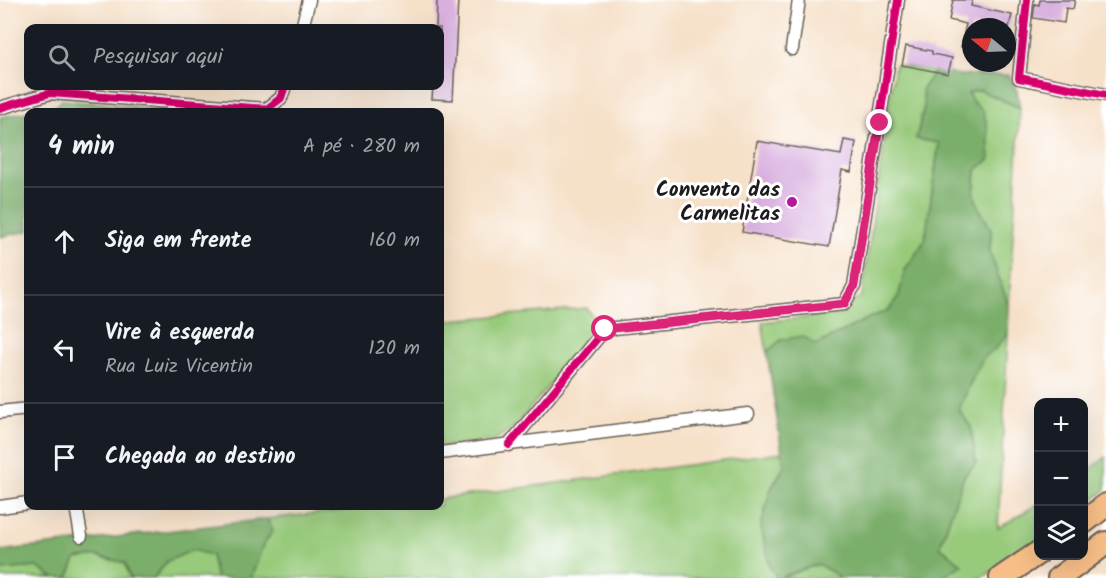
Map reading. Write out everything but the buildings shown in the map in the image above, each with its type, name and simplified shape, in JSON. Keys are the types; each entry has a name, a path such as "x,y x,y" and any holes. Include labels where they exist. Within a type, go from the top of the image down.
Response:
{"highway":[{"path":"1088,518 1106,505"},
{"path":"1059,578 1106,543"},
{"path":"1001,578 1034,556"}],"street":[{"path":"303,24 309,0"},
{"path":"792,49 799,0"},
{"path":"509,445 605,329 844,304 854,286 898,0"},
{"path":"1027,0 1019,78 1106,95"},
{"path":"268,108 281,98 284,90"},
{"path":"0,108 50,93 253,108"},
{"path":"0,412 24,409"},
{"path":"444,453 748,414"},
{"path":"0,507 24,504"},
{"path":"77,510 81,536"}],"green space":[{"path":"895,65 935,70 923,89 924,107 916,139 939,143 925,240 905,270 899,295 889,310 816,345 781,340 767,352 762,322 841,314 862,295"},
{"path":"935,70 960,75 1009,75 1017,91 1020,108 980,90 968,93 972,101 983,111 987,124 990,159 976,170 974,194 991,229 990,252 1009,307 1008,334 995,349 984,357 959,410 971,427 976,463 964,476 940,546 962,565 941,578 839,578 818,564 778,578 770,568 761,526 770,491 784,466 767,352 781,340 803,336 816,345 889,310 899,295 905,270 925,240 939,143 916,139 924,107 922,89"},
{"path":"979,90 1020,108 1009,307 990,252 991,229 974,194 983,111 972,101 968,92"},
{"path":"62,100 148,108 46,108 56,106"},
{"path":"24,112 24,232 0,237 0,117"},
{"path":"587,308 599,326 515,426 493,441 444,447 444,321"},
{"path":"1008,334 998,528 1034,506 1034,543 1015,558 981,578 941,578 962,565 940,546 964,476 976,463 971,427 958,410 984,356 995,349"},
{"path":"782,452 784,466 770,491 770,568 778,578 251,578 263,545 273,531 267,519 347,510 444,510 444,498"},
{"path":"1106,457 1106,490 1088,503 1088,471"},
{"path":"267,519 273,531 263,545 251,578 216,578 211,555 193,550 167,561 154,578 130,578 125,563 97,556 76,559 68,578 54,578 37,567 0,570 0,551"},
{"path":"193,550 211,555 216,578 154,578 167,561"},
{"path":"97,556 125,563 130,578 68,578 76,558"},
{"path":"818,564 839,578 781,578"},
{"path":"37,567 54,578 0,578 0,570"}],"cycle path":[{"path":"509,445 605,329 844,304 854,286 898,0"},
{"path":"1027,0 1019,78 1106,95"},
{"path":"268,108 281,98 284,90"},
{"path":"0,108 50,93 253,108"}],"place":[{"name":"Convento das Carmelitas","path":"792,202"}],"route":[{"path":"605,329 844,304 854,286 880,123"}]}
